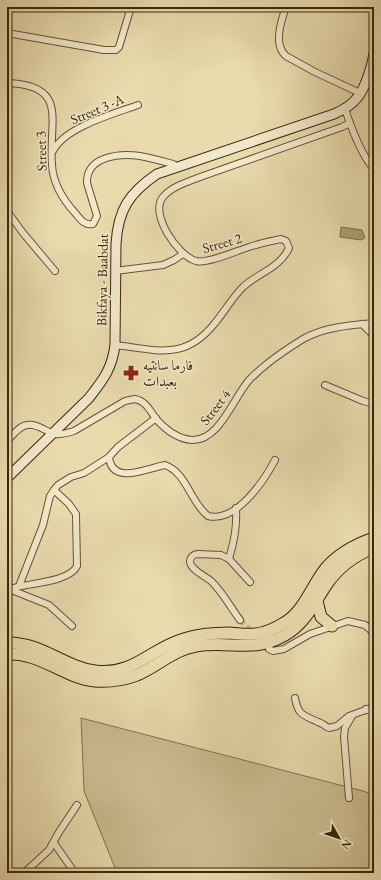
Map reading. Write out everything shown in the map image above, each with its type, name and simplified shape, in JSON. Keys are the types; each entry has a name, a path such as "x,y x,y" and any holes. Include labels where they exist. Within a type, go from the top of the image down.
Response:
{"highway":[{"path":"7,643 30,646 45,651 84,669 104,672 120,670 133,666 165,646 183,639 215,633 256,634 278,627 287,622 300,607 326,568 335,559 362,542 374,538"},
{"path":"7,654 25,655 37,658 68,674 83,679 111,681 125,679 138,674 171,655 197,646 258,645 279,638 299,625 328,583 342,567 363,553 374,548"},
{"path":"317,601 322,617 332,626"}],"main road":[{"name":"Bikfaya - Baabdat","path":"7,478 54,434 89,398 110,368 114,357 115,346 115,271 117,229 122,210 133,194 157,174 345,109 354,102 360,94 374,54"}],"street":[{"path":"7,33 104,50 116,50 119,47 132,7"},
{"path":"286,7 279,44 282,52 286,56 315,72 360,94"},
{"name":"Street 3","path":"7,83 31,86 38,89 48,97 52,112 51,154 53,175 69,206 82,221 90,225 95,222 97,216 87,183 87,178 90,168 100,160 108,157 138,156 173,164 177,167"},
{"name":"Street 3 -A","path":"51,154 56,144 74,130 138,105"},
{"path":"345,109 361,149 374,169"},
{"name":"Street 2","path":"115,346 178,350 192,344 211,327 243,287 281,261 289,248 286,241 281,239 204,262 196,261 183,254 165,229 160,217 160,203 162,198 168,192 203,176 350,123"},
{"path":"7,211 55,271"},
{"path":"115,271 163,265 183,254"},
{"name":"Street 4","path":"54,434 65,434 74,431 130,399 138,400 143,403 151,410 156,418 178,436 192,440 203,438 211,433 220,424 249,380 267,364 304,339 315,334 340,327 374,323"},
{"path":"362,324 374,336"},
{"path":"325,385 335,388 363,402 374,404"},
{"path":"19,586 43,525 50,496 58,485 71,477 84,473 109,457 118,447 156,418"},
{"path":"7,441 22,428 28,425 36,426 54,434"},
{"path":"109,457 109,463 114,469 123,474 165,465 174,469 193,498 208,516 219,516 236,508 246,501 256,491 275,460"},
{"path":"9,589 51,581 72,573 77,566 76,514 69,504 54,490"},
{"path":"229,559 235,538 237,523 236,508"},
{"path":"240,620 212,582 197,571 190,562 191,557 194,554 221,555 229,559 250,582"},
{"path":"9,589 48,605 72,626"},
{"path":"269,649 284,649 310,634 348,621 365,625 374,633"},
{"path":"295,698 298,708 302,714 308,719 318,721 325,727 334,728 352,714 374,707"},
{"path":"366,710 374,713"},
{"path":"349,798 344,737 345,728 352,714"},
{"path":"24,873 43,856 54,843 59,832 77,805"},
{"path":"54,843 75,873"}],"shaded area":[{"path":"341,227 362,230 365,238 361,240 340,237"},
{"path":"81,718 374,795 374,873 117,873 84,791"}],"tunnel":[{"path":"240,620 254,634"}],"place":[{"name":"فارما سانتيه بعبدات","path":"131,373"}]}
